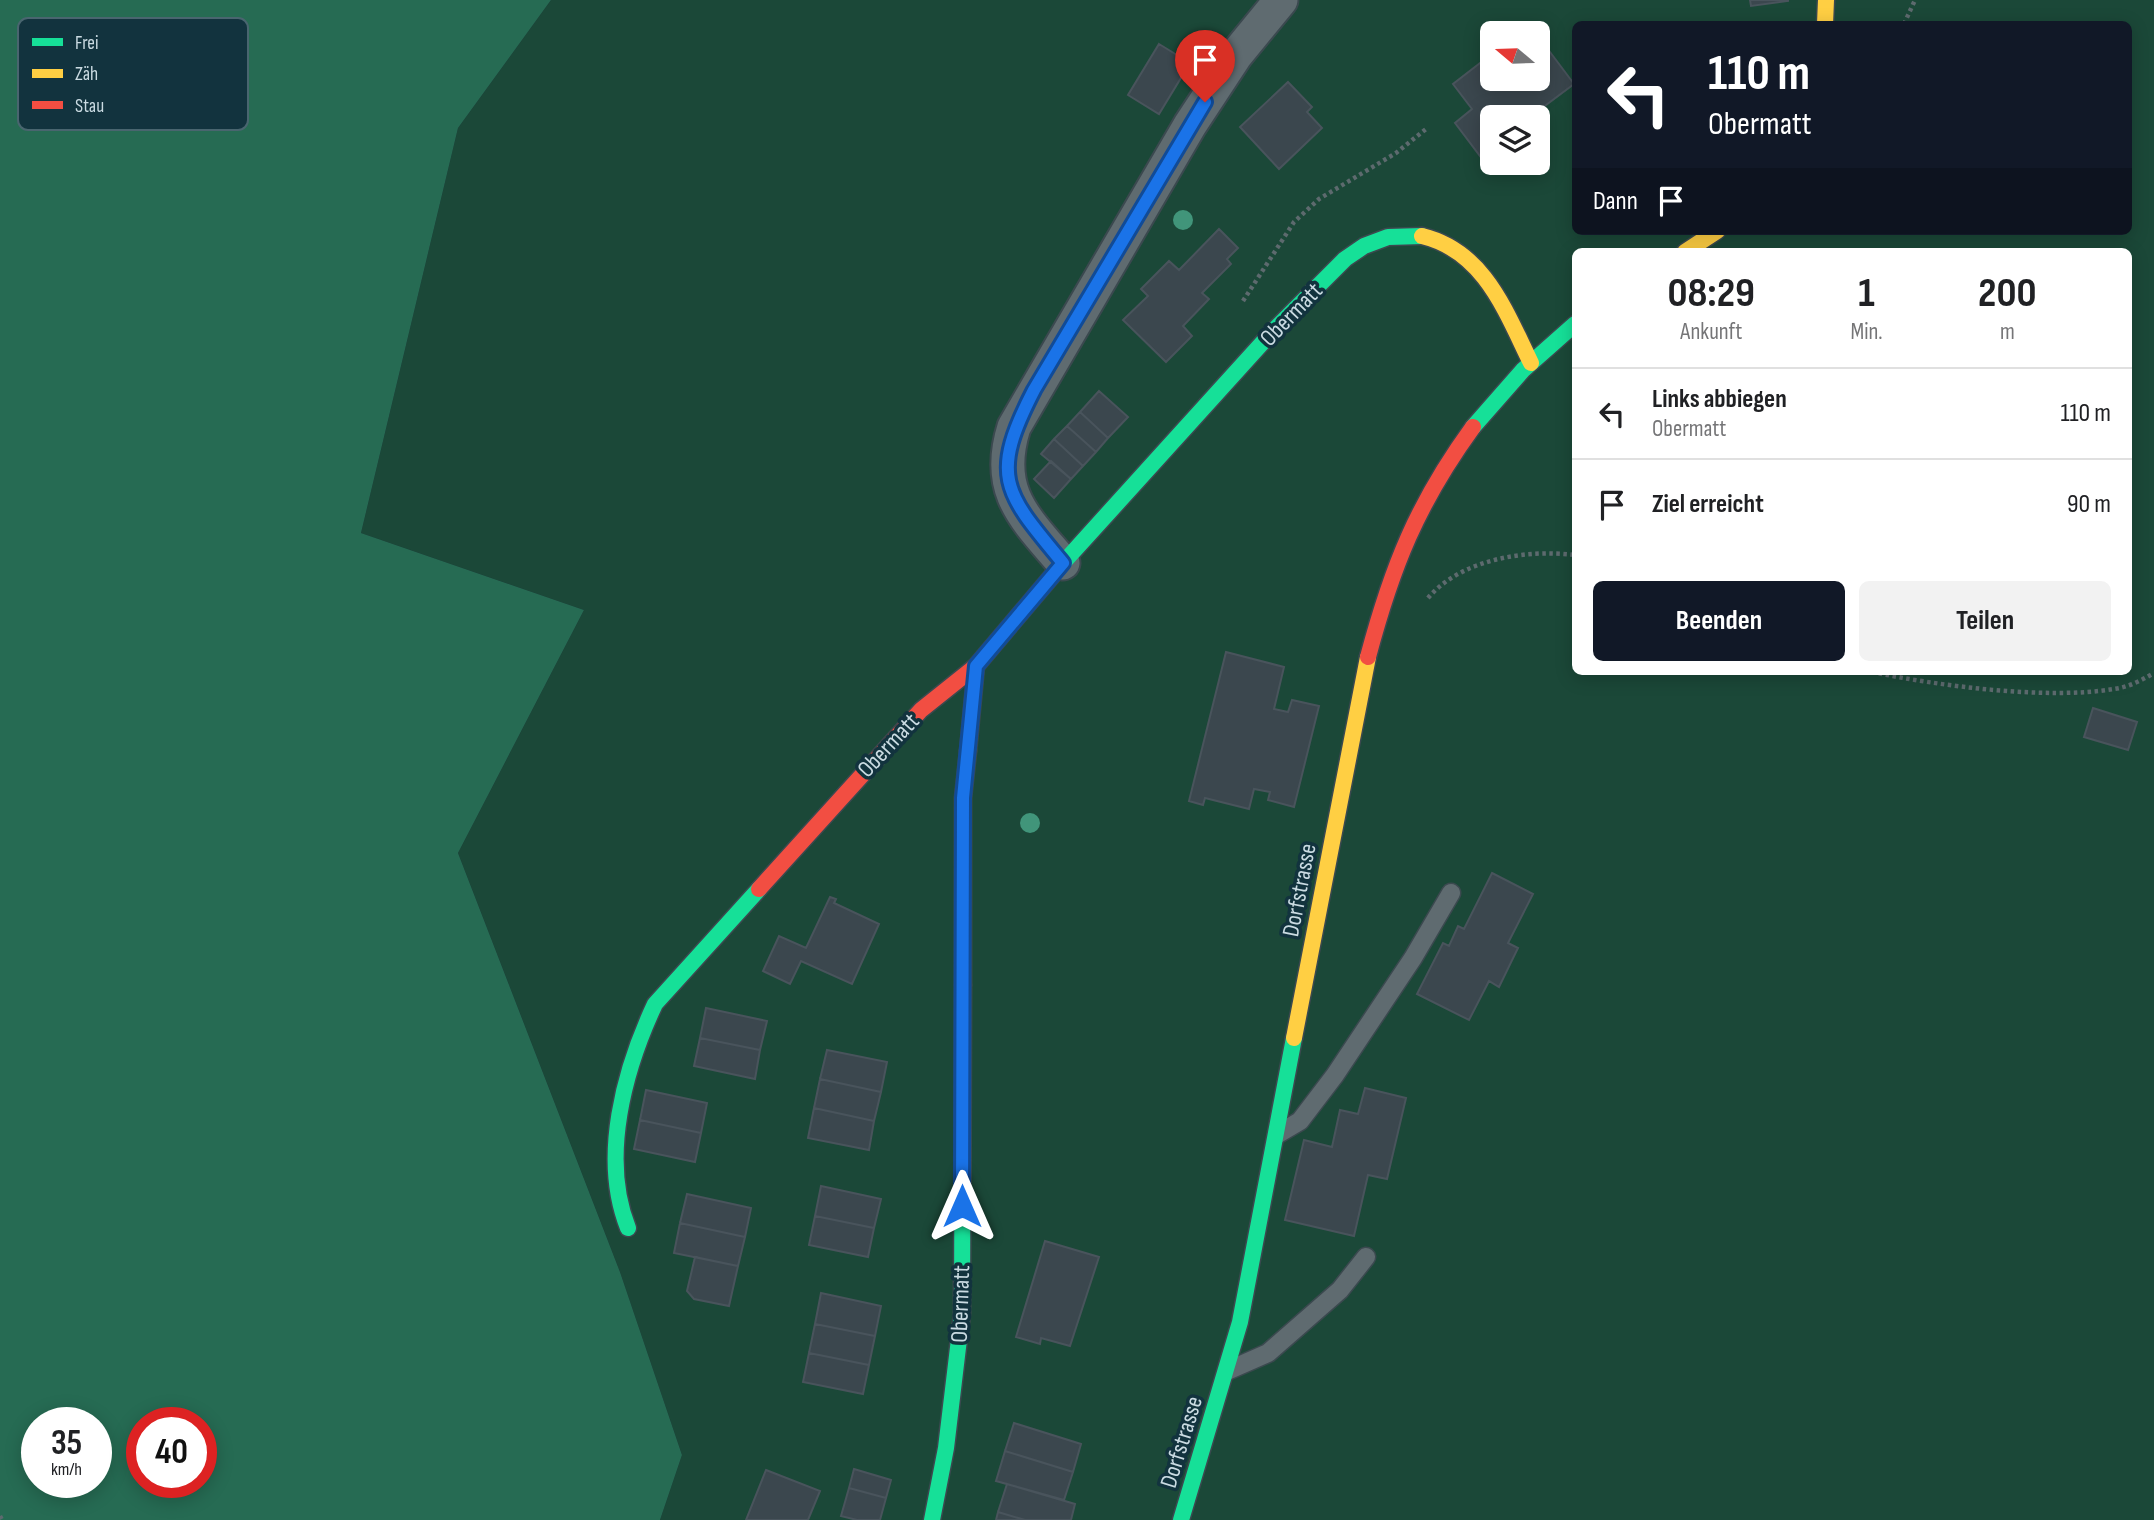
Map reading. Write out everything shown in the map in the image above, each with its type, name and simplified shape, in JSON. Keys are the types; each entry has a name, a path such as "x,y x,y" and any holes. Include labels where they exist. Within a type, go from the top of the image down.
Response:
{"street":[{"path":"1063,563 1019,511 1011,492 1007,460 1014,428 1190,125 1237,55 1281,0"},
{"path":"1825,21 1826,0"},
{"name":"Obermatt","path":"628,1228 619,1205 614,1174 638,1042 655,1004 921,710 976,666 1063,563 1273,331 1345,259 1364,246 1388,237 1414,234 1442,241 1465,255 1496,292 1531,363"},
{"path":"1691,248 1711,235"},
{"name":"Dorfstrasse","path":"1181,1520 1240,1322 1361,682 1384,597 1413,523 1444,468 1488,410 1531,363 1572,327"},
{"name":"Obermatt","path":"932,1520 946,1448 962,1314 963,798 976,666"}],"lane":[{"path":"1275,1136 1300,1121 1335,1075 1413,958 1451,894"},
{"path":"1227,1371 1268,1353 1340,1290 1366,1257"}],"path":[{"path":"1905,21 1915,0"},
{"path":"1240,308 1269,255 1294,222 1319,200 1396,153 1426,129"},
{"path":"1423,606 1439,585 1476,566 1529,555 1572,555"},
{"path":"1891,675 1954,685 2031,691 2116,689 2154,673"}],"green space":[{"path":"0,0 551,0 458,128 361,533 584,610 458,853 620,1272 682,1455 660,1520 0,1520"},
{"path":"551,0 2154,0 2154,1520 660,1520 682,1455 620,1272 458,853 584,610 361,533 458,128"}],"building":[{"path":"1750,0 1788,0 1788,1 1751,6"},
{"path":"1159,44 1190,63 1159,114 1128,95"},
{"path":"1550,52 1572,81 1572,86 1546,105 1480,105 1480,156 1455,123 1472,109 1453,84 1480,63 1480,91 1550,91"},
{"path":"1288,82 1312,107 1307,112 1322,128 1279,169 1240,127"},
{"path":"1219,229 1238,248 1227,259 1231,264 1202,293 1209,299 1183,326 1192,336 1166,362 1123,320 1148,296 1141,289 1169,261 1179,270"},
{"path":"1099,391 1128,417 1108,438 1080,412"},
{"path":"1080,412 1108,438 1096,452 1067,426"},
{"path":"1067,426 1096,452 1083,466 1054,439"},
{"path":"1054,439 1083,466 1071,479 1041,454"},
{"path":"1051,461 1071,479 1054,498 1034,479"},
{"path":"1226,652 1284,667 1274,709 1288,712 1292,700 1319,706 1294,807 1268,800 1270,792 1254,789 1249,809 1205,798 1203,805 1189,801"},
{"path":"2093,708 2137,722 2128,750 2084,737"},
{"path":"1492,873 1533,894 1508,943 1518,948 1499,987 1489,981 1469,1020 1417,994 1443,943 1449,946 1458,926 1464,929"},
{"path":"830,897 836,899 834,903 879,924 852,984 801,961 790,984 763,971 779,936 806,948"},
{"path":"706,1008 767,1021 760,1050 700,1038"},
{"path":"700,1038 760,1050 755,1079 694,1066"},
{"path":"827,1050 887,1062 881,1092 820,1079"},
{"path":"820,1079 881,1092 874,1121 814,1108"},
{"path":"1365,1088 1406,1098 1387,1179 1368,1175 1354,1236 1285,1220 1304,1140 1332,1147 1340,1110 1358,1114"},
{"path":"646,1090 707,1103 701,1133 640,1120"},
{"path":"814,1108 874,1121 869,1150 808,1138"},
{"path":"640,1120 701,1133 695,1162 634,1149"},
{"path":"821,1186 881,1199 874,1228 815,1216"},
{"path":"687,1194 751,1208 745,1237 680,1223"},
{"path":"815,1216 874,1228 868,1257 809,1245"},
{"path":"680,1223 745,1237 738,1266 674,1253"},
{"path":"1045,1241 1099,1257 1070,1346 1041,1338 1040,1344 1016,1337"},
{"path":"695,1257 738,1266 729,1306 694,1299 687,1291"},
{"path":"821,1293 881,1306 875,1336 815,1324"},
{"path":"815,1324 875,1336 869,1365 809,1353"},
{"path":"809,1353 869,1365 863,1394 803,1382"},
{"path":"1014,1423 1081,1444 1073,1472 1005,1451"},
{"path":"1005,1451 1073,1472 1064,1500 996,1481"},
{"path":"854,1469 891,1480 886,1498 849,1488"},
{"path":"766,1470 820,1491 808,1520 746,1520"},
{"path":"1007,1484 1075,1504 1071,1520 1025,1520 998,1512"},
{"path":"849,1488 886,1498 880,1520 857,1520 841,1516"},
{"path":"998,1512 1025,1520 996,1520"}],"traffic: fast":[{"path":"968,751 976,666 1063,563 1273,331 1345,259 1364,246 1388,237 1422,236"},
{"path":"1473,427 1523,370 1572,327"},
{"path":"628,1228 620,1201 616,1144 625,1085 644,1030 655,1004 759,889"},
{"path":"932,1520 946,1448 962,1314 963,985"},
{"path":"1181,1520 1240,1322 1294,1038"}],"traffic: slow":[{"path":"1825,21 1826,0"},
{"path":"1691,248 1711,235"},
{"path":"1422,236 1462,255 1477,269 1501,303 1531,363"},
{"path":"1294,1038 1368,657"}],"traffic: jam":[{"path":"1368,657 1408,537 1436,483 1473,427"},
{"path":"759,889 921,710 976,666"},
{"path":"963,985 963,798 968,751"}],"route":[{"path":"962,1206 963,798 966,746 976,666 1063,563 1019,511 1006,471 1007,449 1014,428 1034,390 1205,102"}]}
